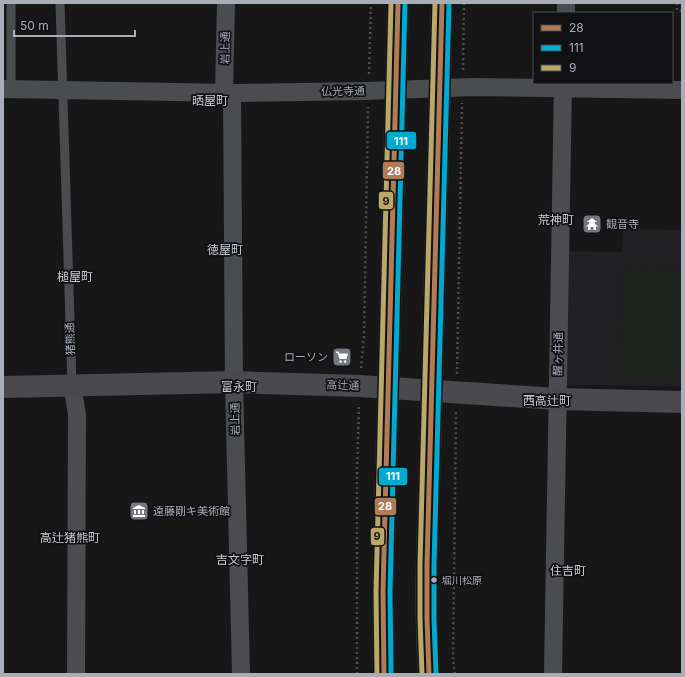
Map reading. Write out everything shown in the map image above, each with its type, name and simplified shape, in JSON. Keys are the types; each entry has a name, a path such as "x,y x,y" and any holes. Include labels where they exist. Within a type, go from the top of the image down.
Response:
{"main road":[{"path":"384,674 383,592 398,3"},
{"path":"429,674 427,592 442,3"}],"street":[{"name":"岩上通","path":"226,3 241,674"},
{"name":"仏光寺通","path":"7,89 228,92 369,91 462,87 563,86 682,90"},
{"name":"醒ヶ井通","path":"553,674 563,86"},
{"name":"高辻通","path":"3,387 234,382 360,386 557,399 682,402"},
{"name":"猪熊通","path":"72,385 77,414 76,674"}],"lane":[{"name":"猪熊通","path":"60,3 72,385"},
{"path":"7,89 11,4"}],"path":[{"path":"357,674 357,472 360,386 364,336 371,3"},
{"path":"455,674 453,660 456,392 464,3"},
{"path":"677,3 677,10 682,11"}],"shaded area":[{"path":"623,229 682,230 682,386 562,385 564,251 622,252"},
{"path":"623,269 682,270 682,379 622,379"}],"transit line":[{"name":"9","path":"377,674 376,592 391,3"},
{"name":"28","path":"384,674 383,592 398,3"},
{"name":"111","path":"391,674 390,592 405,3"},
{"name":"9","path":"422,674 420,564 435,3"},
{"name":"28","path":"429,674 427,564 442,3"},
{"name":"111","path":"436,674 434,565 449,3"}],"place":[{"name":"観音寺","path":"592,224"},
{"name":"ローソン","path":"342,357"},
{"name":"遠藤剛キ美術館","path":"139,511"},
{"name":"堀川松原","path":"434,580"}],"district":[{"name":"晒屋町","path":"210,100"},
{"name":"荒神町","path":"556,219"},
{"name":"徳屋町","path":"225,249"},
{"name":"槌屋町","path":"75,276"},
{"name":"富永町","path":"239,386"},
{"name":"西高辻町","path":"547,400"},
{"name":"高辻猪熊町","path":"70,537"},
{"name":"吉文字町","path":"240,559"},
{"name":"住吉町","path":"568,570"}]}
